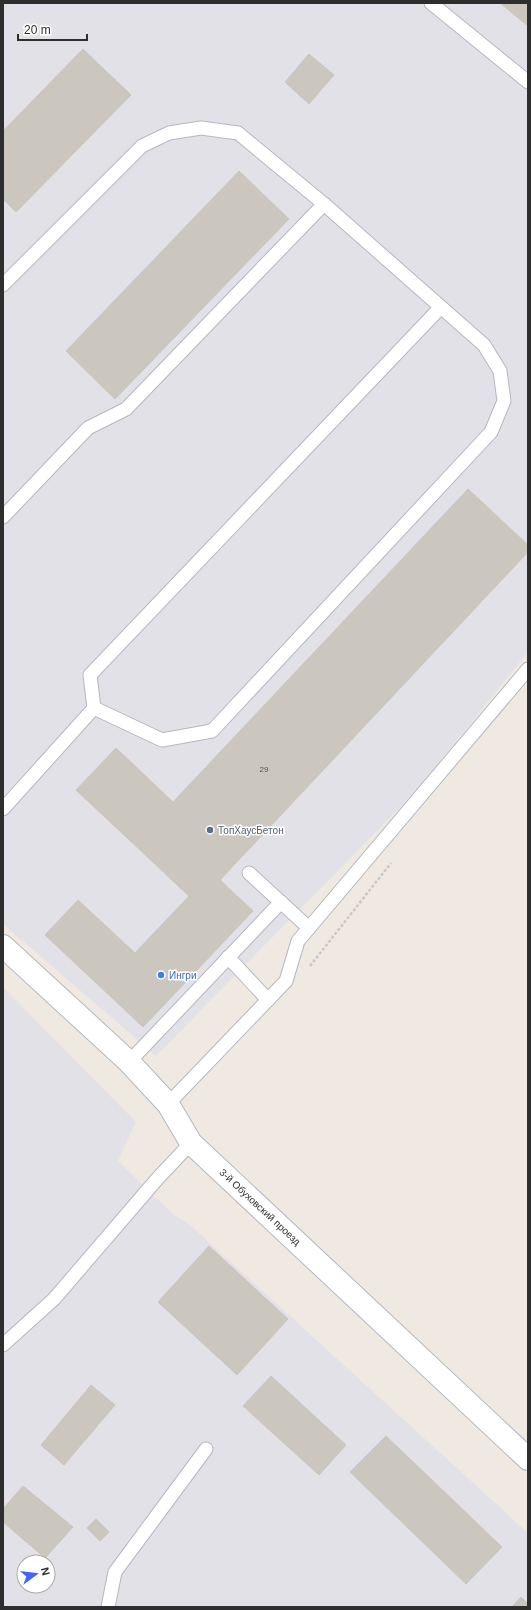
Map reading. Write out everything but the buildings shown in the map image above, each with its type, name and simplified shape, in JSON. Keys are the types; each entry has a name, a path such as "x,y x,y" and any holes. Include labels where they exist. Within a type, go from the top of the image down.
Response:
{"street":[{"name":"3-й Обуховский проезд","path":"3,946 129,1062 168,1104 191,1143 528,1459"}],"lane":[{"path":"431,3 528,82"},
{"path":"3,285 142,146 169,133 201,128 238,133 324,204 484,344 500,371 504,401 491,432 212,731 162,740 94,708"},
{"path":"3,516 88,428 126,409 324,204"},
{"path":"3,809 94,708 90,675 441,307"},
{"path":"168,1104 286,981 298,941 528,669"},
{"path":"249,873 309,928"},
{"path":"129,1062 281,902"},
{"path":"228,957 268,1000"},
{"path":"3,1345 54,1299 158,1178 191,1143"},
{"path":"108,1607 115,1572 206,1449"}],"shaded area":[{"path":"3,3 528,3 528,652 414,793 156,1056 3,924"},
{"path":"3,987 136,1122 118,1161 173,1214 190,1225 528,1533 528,1607 3,1607"}],"place":[{"name":"ТопХаусБетон","path":"210,830"},
{"name":"Ингри","path":"161,975"}]}
